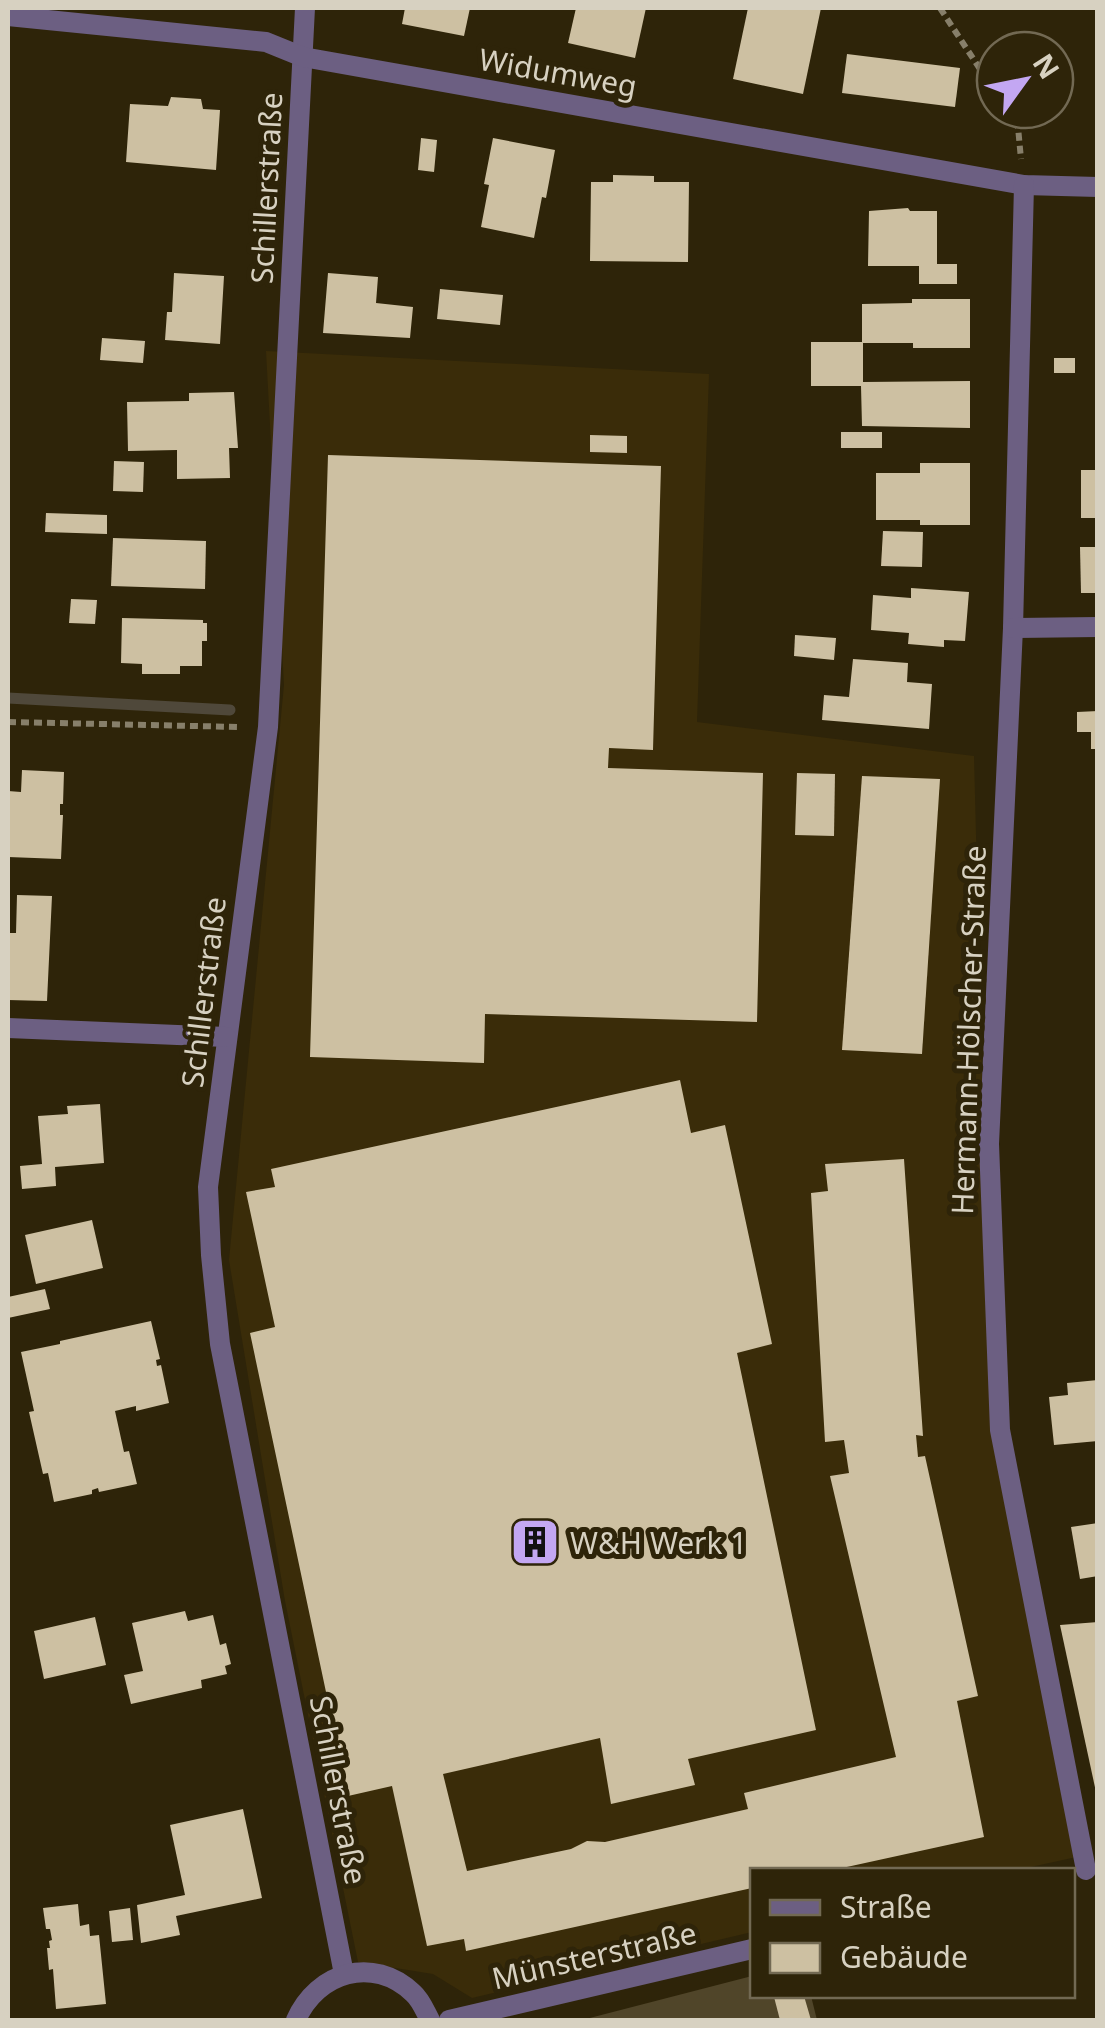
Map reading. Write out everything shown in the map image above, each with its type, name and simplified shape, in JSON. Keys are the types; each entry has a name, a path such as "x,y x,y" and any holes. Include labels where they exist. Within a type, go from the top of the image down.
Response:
{"street":[{"name":"Schillerstraße","path":"304,8 268,727 208,1187 220,1344 344,1974"},
{"name":"Widumweg","path":"8,16 266,42 303,57 1024,185 1098,188"},
{"name":"Hermann-Hölscher-Straße","path":"1024,185 1012,628 990,1144 1000,1430 1085,1870"},
{"path":"1012,628 1098,627"},
{"path":"8,1028 226,1037"},
{"name":"Münsterstraße","path":"449,2020 750,1949"},
{"path":"296,2020 303,2004 321,1986 344,1974 369,1972 396,1980 416,1996 430,2020"}],"path":[{"path":"940,8 975,61"},
{"path":"1018,130 1024,185"},
{"path":"8,722 268,727"}],"shaded area":[{"path":"266,351 709,374 697,722 974,756 991,1426 1081,1856 1026,1868 750,1868 750,1932 472,1998 433,1974 358,1962 285,1601 229,1260 284,685"},
{"path":"750,1977 750,1998 812,1998 817,2020 582,2020"}],"building":[{"path":"405,8 470,8 464,36 402,24"},
{"path":"576,8 646,8 635,58 568,43"},
{"path":"748,8 821,8 803,94 733,79"},
{"path":"847,54 960,68 955,107 842,93"},
{"path":"171,97 201,99 203,109 220,110 216,170 126,162 130,104 168,106"},
{"path":"421,138 437,140 434,172 418,170"},
{"path":"493,138 555,150 534,238 481,227"},
{"path":"613,175 654,176 654,182 689,182 688,262 590,261 591,182 613,182"},
{"path":"869,211 937,211 937,264 957,264 957,284 919,284 919,266 868,266"},
{"path":"174,273 224,276 220,344 165,340 167,312 172,312"},
{"path":"328,273 378,277 376,303 413,307 410,338 323,333"},
{"path":"440,289 503,295 500,325 437,319"},
{"path":"912,299 970,299 970,348 863,343 863,382 970,381 970,428 862,426 861,386 811,386 811,342 862,342 862,304 912,303"},
{"path":"102,338 145,341 143,363 100,360"},
{"path":"1054,358 1075,358 1075,373 1054,373"},
{"path":"234,392 238,448 229,448 230,478 177,479 177,450 128,451 127,402 189,401 189,393"},
{"path":"841,432 882,432 882,448 841,448"},
{"path":"590,435 627,436 627,453 590,452"},
{"path":"328,455 661,466 653,750 609,748 608,768 763,773 757,1022 485,1014 484,1063 310,1057"},
{"path":"114,461 144,462 143,492 113,491"},
{"path":"920,463 970,463 970,525 876,520 876,473 920,473"},
{"path":"1081,470 1098,470 1098,518 1081,518"},
{"path":"46,513 107,515 107,534 45,532"},
{"path":"883,531 923,532 922,567 881,566"},
{"path":"113,538 206,541 205,589 111,586"},
{"path":"1080,547 1098,547 1098,593 1081,593"},
{"path":"911,588 969,592 965,641 944,640 944,647 908,644 909,633 871,630 873,595 911,598"},
{"path":"71,599 97,600 95,624 69,623"},
{"path":"122,618 203,620 207,623 207,641 202,641 202,666 180,666 180,674 142,674 142,664 121,663"},
{"path":"795,635 836,638 834,660 794,656"},
{"path":"853,659 908,663 907,682 932,684 929,729 822,720 824,695 849,697"},
{"path":"1098,711 1098,749 1091,749 1091,732 1077,732 1077,712"},
{"path":"22,770 64,772 61,859 8,857 8,791 21,792"},
{"path":"797,773 835,774 834,836 795,835"},
{"path":"862,776 940,779 922,1054 842,1050"},
{"path":"17,895 52,896 47,1001 8,1000 8,933 16,933"},
{"name":"W&H Werk 1","path":"680,1080 691,1133 725,1125 772,1344 737,1353 816,1730 688,1759 695,1785 611,1804 600,1738 443,1774 467,1871 571,1849 587,1841 605,1842 748,1809 744,1793 896,1757 830,1476 849,1473 844,1440 825,1442 811,1193 828,1191 825,1164 904,1159 923,1436 916,1435 918,1457 925,1456 978,1696 957,1701 984,1837 842,1868 750,1868 750,1888 466,1951 464,1939 427,1946 392,1786 348,1796 250,1333 275,1327 246,1192 275,1187 271,1169"},
{"path":"100,1104 104,1163 55,1167 56,1186 22,1189 20,1166 42,1164 38,1116 68,1114 67,1106"},
{"path":"92,1220 103,1268 36,1284 25,1235"},
{"path":"45,1289 50,1309 8,1318 8,1297"},
{"path":"151,1321 160,1359 156,1360 157,1366 161,1365 169,1403 136,1411 136,1406 115,1411 124,1452 129,1451 137,1484 99,1492 98,1488 92,1494 54,1502 48,1473 43,1474 29,1412 34,1411 21,1352"},
{"path":"1098,1380 1098,1441 1054,1445 1049,1397 1068,1395 1067,1383"},
{"path":"1098,1523 1098,1576 1080,1579 1071,1527"},
{"path":"185,1611 188,1621 213,1615 220,1645 226,1643 231,1664 225,1666 227,1674 201,1680 202,1688 131,1704 124,1675 143,1671 132,1623"},
{"path":"95,1617 106,1665 44,1679 34,1631"},
{"path":"1098,1622 1098,1792 1096,1792 1060,1625"},
{"path":"243,1809 262,1898 176,1916 180,1935 141,1943 137,1905 185,1895 170,1825"},
{"path":"78,1904 80,1926 89,1924 90,1936 99,1935 106,2004 56,2009 47,1948 52,1940 43,1908"},
{"path":"130,1908 133,1940 112,1942 109,1911"},
{"path":"774,1998 805,1998 811,2020 780,2020"}],"waterway":[{"path":"8,698 230,710"}],"place":[{"name":"W&H Werk 1","path":"535,1542"}]}
